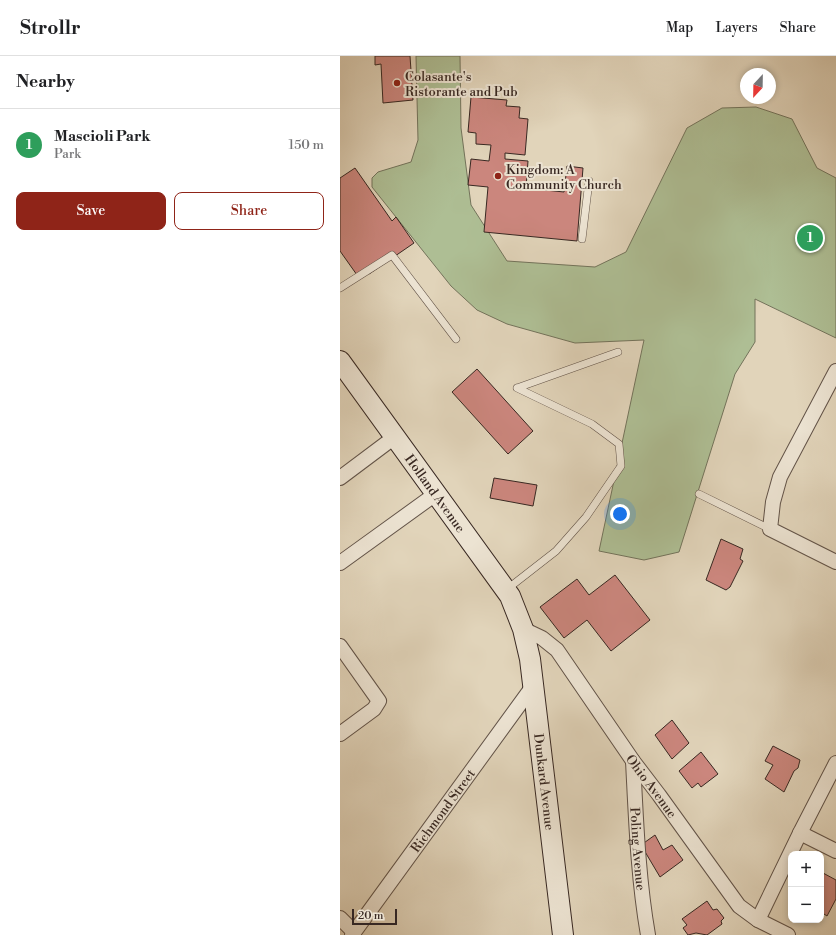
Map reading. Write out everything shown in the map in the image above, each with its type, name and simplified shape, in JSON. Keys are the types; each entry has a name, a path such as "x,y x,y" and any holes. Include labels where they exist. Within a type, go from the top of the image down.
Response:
{"main road":[{"name":"Holland Avenue","path":"345,372 396,436 506,590 510,596 523,629"},
{"name":"Dunkard Avenue","path":"523,629 534,686 563,935"}],"street":[{"path":"836,371 780,477 773,502 770,528 836,562"},
{"path":"340,478 396,436"},
{"path":"340,563 437,493"},
{"name":"Ohio Avenue","path":"523,629 542,638 557,650 633,761 739,906 758,920 788,935"},
{"path":"340,646 379,701 374,709 340,734"},
{"name":"Richmond Street","path":"353,934 534,686"},
{"name":"Poling Avenue","path":"633,761 637,837 644,911 648,935"},
{"path":"758,920 800,832 836,763"},
{"path":"800,832 836,851"},
{"path":"340,918 353,934"}],"lane":[{"path":"582,239 589,181"},
{"path":"340,288 392,255 456,339"},
{"path":"506,590 556,551 586,517 621,466 619,444 592,424 518,388 618,352"},
{"path":"699,494 770,528"}],"green space":[{"path":"416,56 460,56 461,128 471,205 507,261 595,267 626,252 687,128 722,108 756,107 792,119 817,168 836,178 836,338 755,299 755,342 735,374 679,552 644,560 599,551 644,340 575,343 507,324 477,310 451,286 372,187 372,178 378,172 411,162 418,140"}],"building":[{"name":"Colasante's Ristorante and Pub","path":"375,56 410,56 413,100 383,103 381,64 375,65"},
{"name":"Kingdom: A Community Church","path":"471,97 507,100 506,106 520,107 519,118 528,119 525,155 505,153 505,159 528,161 526,188 564,192 567,166 583,168 577,241 484,232 488,187 468,185 471,159 489,161 491,145 476,144 476,133 468,132"},
{"path":"355,168 392,221 396,217 414,243 369,274 365,269 357,275 340,251 340,178"},
{"path":"477,369 533,431 508,454 452,392"},
{"path":"494,478 537,485 533,506 490,498"},
{"path":"721,539 743,549 740,559 743,561 730,587 726,590 706,580"},
{"path":"615,575 650,620 611,651 587,620 564,638 540,607 577,579 589,595"},
{"path":"672,720 689,743 672,759 655,735"},
{"path":"773,746 800,760 798,768 794,771 784,792 765,779 773,765 765,761"},
{"path":"701,752 718,774 701,787 698,783 692,788 679,771"},
{"path":"655,835 663,850 672,845 683,860 660,877 641,845"},
{"path":"824,874 836,880 836,899 827,916 824,914"},
{"path":"707,901 713,910 717,909 724,918 721,921 722,924 707,935 696,933 688,935 683,928 687,925 682,919"}],"place":[{"name":"Colasante's Ristorante and Pub","path":"397,83"},
{"name":"Kingdom: A Community Church","path":"498,176"},
{"name":"Mascioli Park","path":"810,238"}]}
